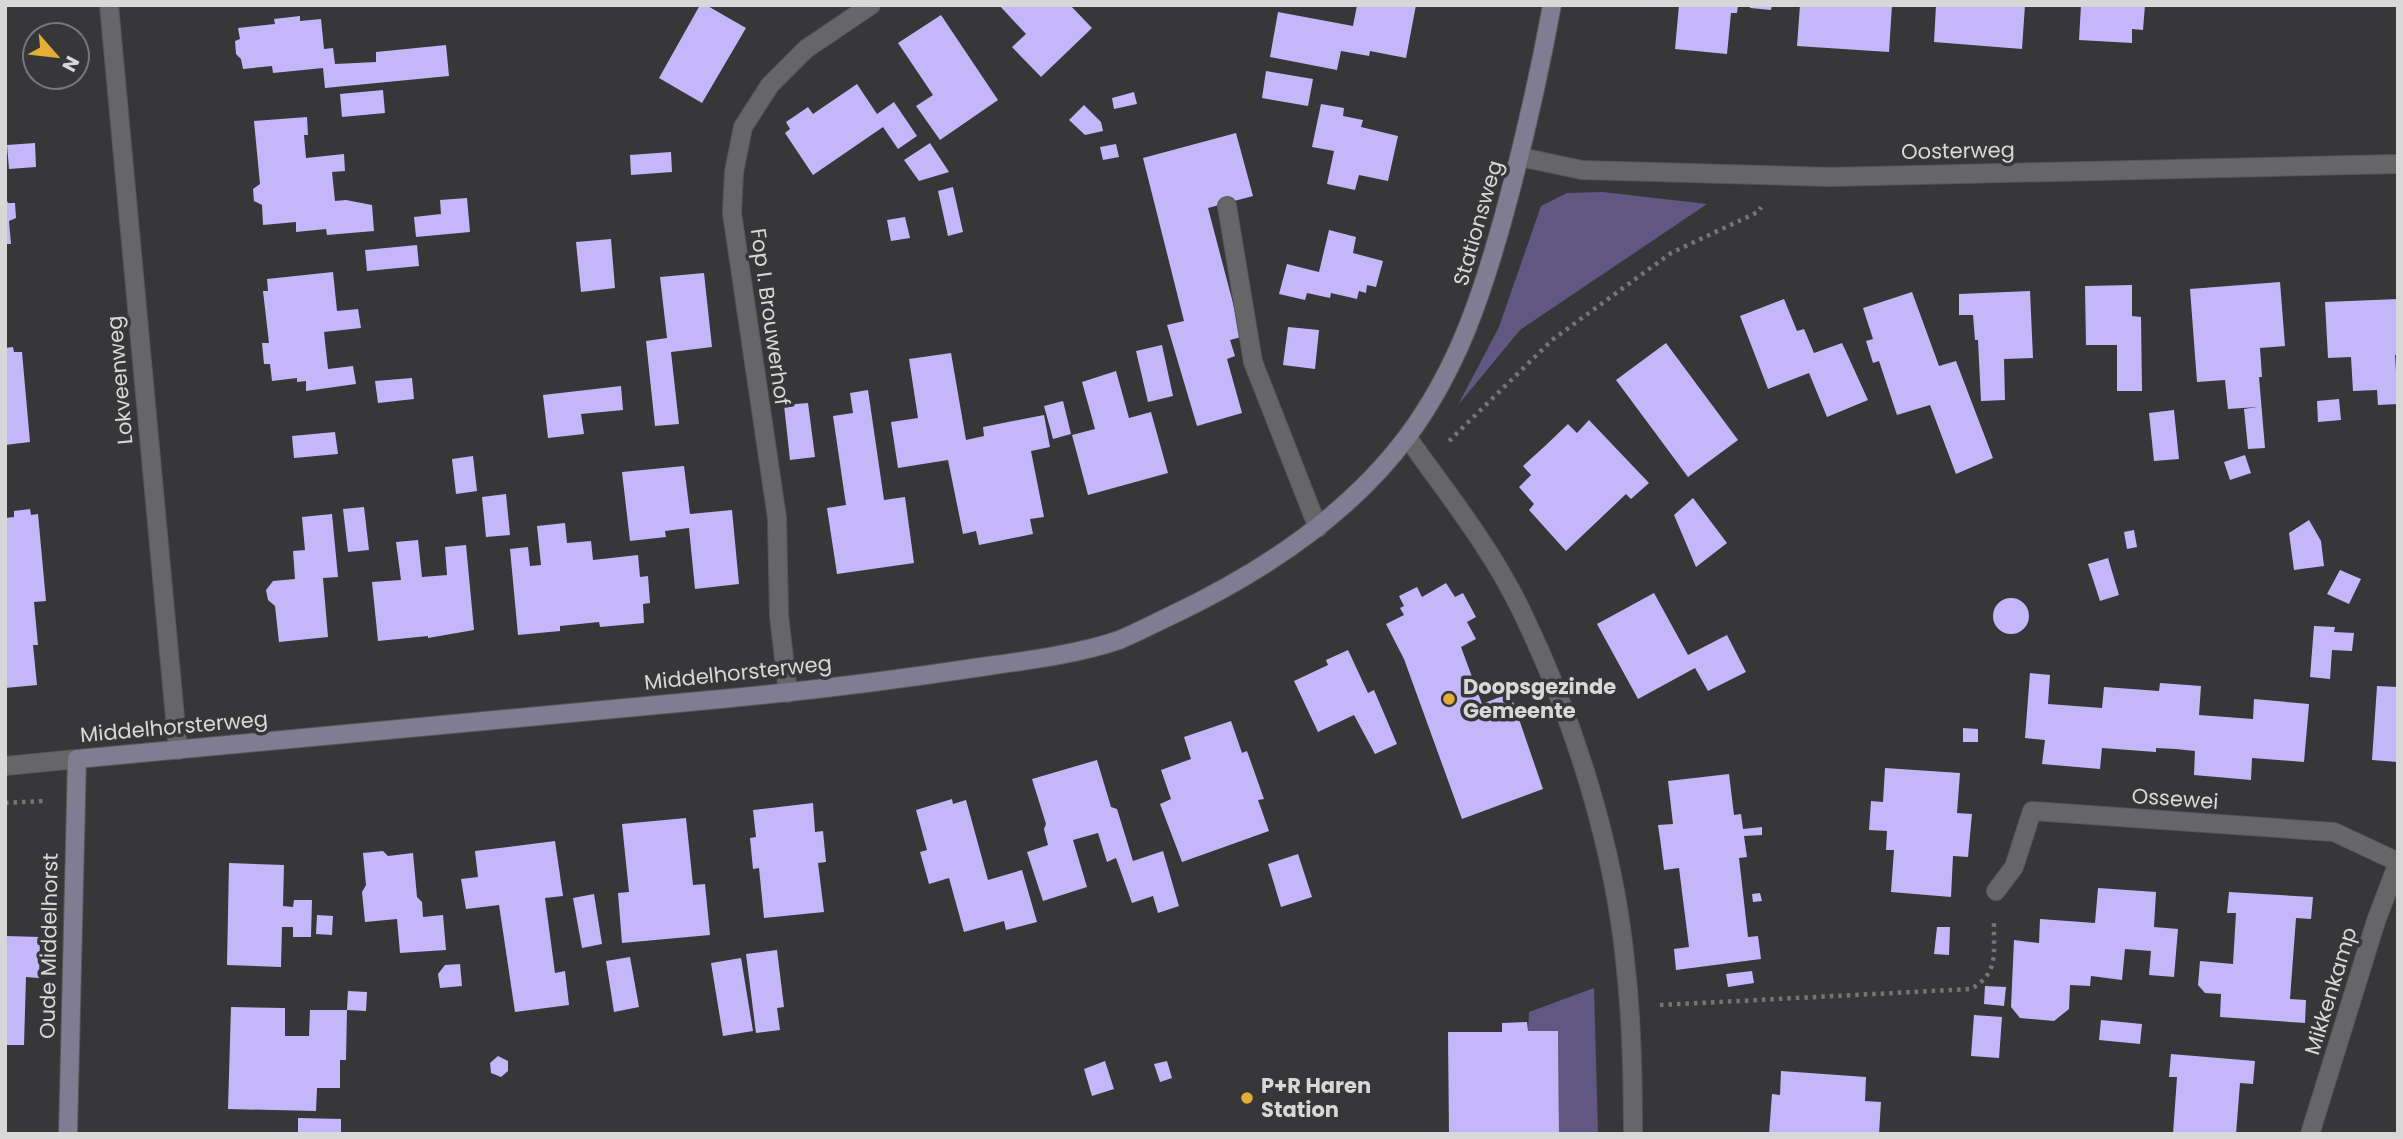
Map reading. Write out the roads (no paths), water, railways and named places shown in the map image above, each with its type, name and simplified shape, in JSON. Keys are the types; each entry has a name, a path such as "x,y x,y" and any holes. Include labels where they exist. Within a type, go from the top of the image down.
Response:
{"street":[{"name":"Lokveenweg","path":"109,5 178,750"},
{"name":"Fop I. Brouwerhof","path":"788,693 779,615 777,518 732,213 734,172 743,127 770,85 806,49 871,5"},
{"name":"Stationsweg","path":"1407,438 1437,389 1467,331 1482,293 1520,157 1552,5"},
{"name":"Oosterweg","path":"1520,157 1582,170 1830,177 2398,164"},
{"path":"1227,206 1253,362 1318,528"},
{"name":"Middelhorsterweg","path":"5,766 788,693 1040,658 1117,640 1189,607 1249,573 1318,528 1355,495 1407,438"},
{"path":"1407,438 1486,547 1520,608 1549,673 1586,774 1610,870 1626,967 1633,1134"},
{"name":"Oude Middelhorst","path":"68,1134 77,759"},
{"name":"Ossewei","path":"1996,891 2014,867 2032,811 2334,832 2398,862"},
{"name":"Mikkenkamp","path":"2310,1134 2376,921 2398,862"}],"place":[{"name":"Doopsgezinde Gemeente","path":"1449,699"},
{"name":"P+R Haren Station","path":"1247,1098"}]}
